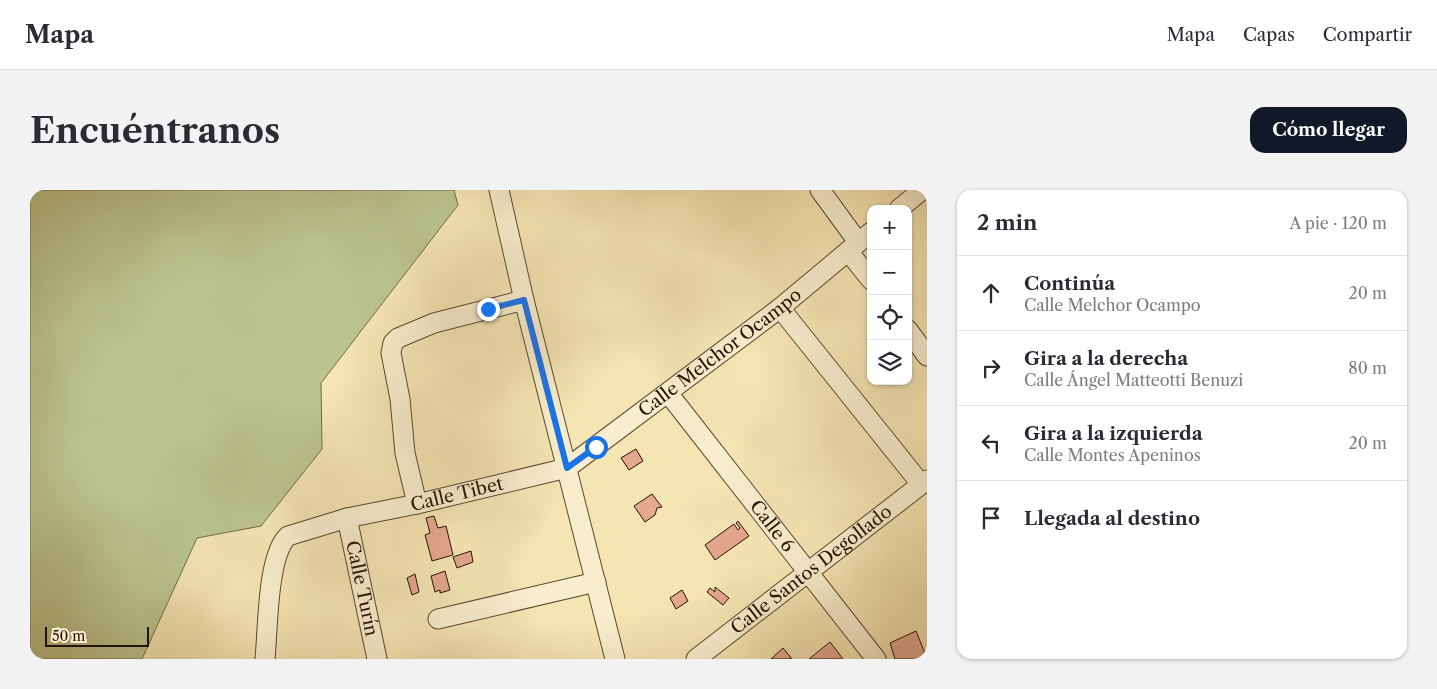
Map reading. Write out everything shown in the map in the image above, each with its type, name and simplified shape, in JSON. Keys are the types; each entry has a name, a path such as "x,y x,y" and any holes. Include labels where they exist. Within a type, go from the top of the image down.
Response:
{"street":[{"path":"820,190 859,242 867,267"},
{"path":"904,205 922,190"},
{"path":"504,193 524,300 615,659"},
{"name":"Calle Melchor Ocampo","path":"567,468 780,308 859,242"},
{"path":"417,504 404,452 400,399 391,353 393,343 398,338 434,323 524,300"},
{"path":"780,308 924,482"},
{"path":"912,335 927,356"},
{"name":"Calle 6","path":"668,393 876,659"},
{"name":"Calle Tibet","path":"265,659 269,598 281,542 288,536 347,518 417,504 567,468"},
{"name":"Calle Santos Degollado","path":"696,659 924,482"},
{"name":"Calle Turín","path":"347,518 377,659"},
{"path":"438,619 596,582"}],"green space":[{"path":"30,190 454,190 458,205 321,383 322,449 261,526 197,538 142,659 30,659"}],"building":[{"path":"636,449 643,461 629,470 621,458"},
{"path":"652,494 662,507 657,508 655,515 645,522 634,506"},
{"path":"434,516 438,528 446,526 453,555 432,561 425,535 430,533 426,518"},
{"path":"738,521 749,536 715,560 705,545 734,524 738,530 740,528 736,523"},
{"path":"471,551 473,562 457,568 453,557"},
{"path":"445,571 450,590 440,593 440,590 435,592 431,576"},
{"path":"415,574 419,592 412,595 407,578"},
{"path":"715,587 729,598 723,605 707,592 710,588 715,592"},
{"path":"682,590 688,601 676,609 670,598"},
{"path":"916,631 926,656 915,659 895,659 890,643"},
{"path":"830,642 843,659 809,659"},
{"path":"783,648 792,659 771,659"}],"route":[{"path":"488,309 524,300 567,468 596,447"}]}
